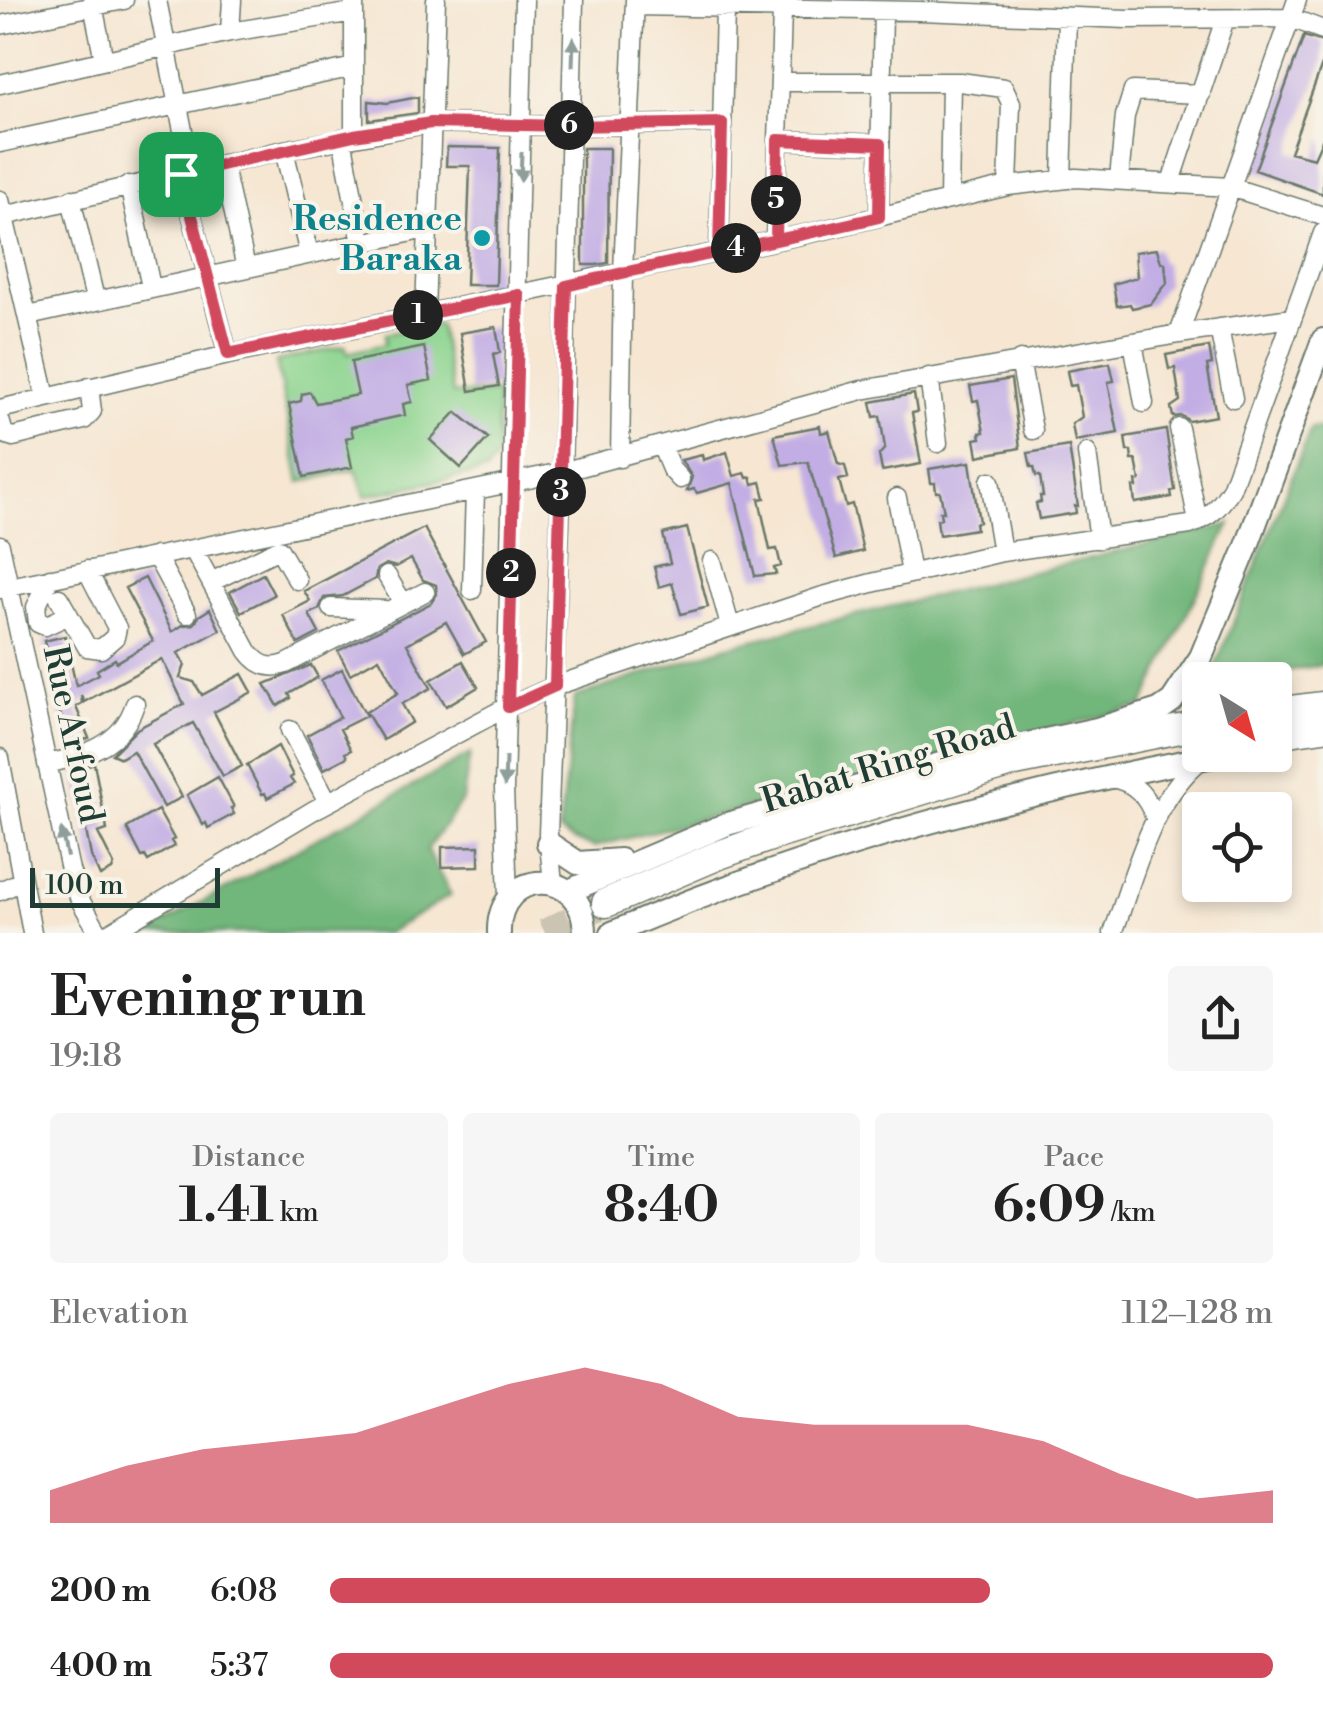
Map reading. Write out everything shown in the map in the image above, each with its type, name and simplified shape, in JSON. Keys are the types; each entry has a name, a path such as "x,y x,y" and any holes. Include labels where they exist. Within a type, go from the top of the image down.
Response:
{"highway":[{"path":"1292,710 1323,706"},
{"path":"1096,729 1182,722"},
{"name":"Rabat Ring Road","path":"609,917 719,855 827,818 1016,762 1182,726"},
{"path":"1292,732 1323,727"},
{"name":"Rabat Ring Road","path":"609,917 739,863 888,814 1100,760 1182,754"}],"main road":[{"path":"477,933 499,927 508,898 529,884 561,887 638,861 727,824 1048,737 1096,729 1159,710 1172,701 1192,673 1247,546 1323,340"},
{"path":"1209,662 1323,378"},
{"path":"1292,743 1323,738"},
{"path":"609,917 686,901 840,848 1182,758"},
{"path":"548,843 578,863 638,861"},
{"path":"561,887 579,902 585,917 585,933"}],"street":[{"path":"0,25 92,3 124,0"},
{"path":"158,0 206,276 228,354"},
{"path":"230,32 232,0"},
{"path":"291,22 292,0"},
{"path":"425,313 436,0"},
{"path":"508,898 504,789 524,0"},
{"path":"561,887 548,843 574,0"},
{"path":"1127,20 1128,0"},
{"path":"92,3 104,60"},
{"path":"620,458 622,272 635,3 884,11 966,6 1067,18 1127,20 1226,19 1294,9 1323,30"},
{"path":"0,84 354,6 348,137 362,243"},
{"path":"776,240 787,7"},
{"path":"719,252 725,8"},
{"path":"1179,334 1294,9"},
{"path":"879,217 884,11"},
{"path":"1062,180 1067,18"},
{"path":"1171,182 1226,19"},
{"path":"0,143 354,67"},
{"path":"781,82 997,84 1008,90 1010,103 1008,186"},
{"path":"949,200 951,82"},
{"path":"1119,180 1125,116 1133,91 1201,94"},
{"path":"46,398 1,211 284,150 431,123 722,123"},
{"path":"778,140 880,144"},
{"path":"284,150 309,254"},
{"path":"223,164 246,268"},
{"path":"0,409 228,354 566,286 1008,186 1062,180 1119,180 1230,187 1323,216"},
{"path":"129,186 151,287"},
{"path":"72,198 96,299"},
{"path":"28,316 426,229"},
{"path":"109,933 328,802 555,686 820,597 1002,552 1198,522 1222,504 1231,489 1323,233"},
{"path":"5,588 562,472 862,390 1020,360 1291,318"},
{"path":"1219,328 1232,398"},
{"path":"1133,342 1144,403"},
{"path":"1020,360 1033,430"},
{"path":"929,377 938,443"},
{"path":"0,420 4,434 14,437 84,420 92,410 89,387"},
{"path":"1179,428 1198,522"},
{"path":"661,445 670,469 680,479"},
{"path":"1087,453 1099,539"},
{"path":"990,481 1002,552"},
{"path":"472,590 475,490"},
{"path":"897,498 911,574"},
{"name":"Rue Arfoud","path":"0,544 5,588 70,870 80,900 98,933"},
{"path":"193,549 248,650 255,661 266,666 286,664 425,592"},
{"path":"211,582 279,549 298,580"},
{"path":"156,556 187,614"},
{"path":"712,561 730,626"},
{"path":"66,611 87,647 100,649 116,637 117,628 87,570"},
{"path":"387,576 396,607"},
{"path":"50,578 36,607 38,622 45,626 66,611"},
{"path":"331,608 396,607"},
{"path":"22,649 66,611"},
{"path":"47,764 98,751 124,728 135,704"},
{"path":"290,730 328,802"},
{"path":"0,763 32,933"},
{"path":"1113,933 1156,820 1175,785 1188,772"},
{"path":"1099,778 1134,786 1150,804 1156,820"},
{"path":"0,891 22,881"}],"green space":[{"path":"439,324 453,394 497,392 497,456 487,471 365,496 356,469 300,482 276,361 345,346 348,353 385,344 385,334"},
{"path":"1311,428 1323,429 1323,665 1292,670 1292,662 1217,662"},
{"path":"1230,524 1143,706 594,847 559,831 575,697 728,646"},
{"path":"470,754 463,799 427,850 451,895 387,933 146,933"}],"building":[{"path":"1304,36 1323,42 1323,62 1290,152 1314,158 1323,138 1323,194 1255,170"},
{"path":"418,97 418,113 369,120 369,101 387,103"},
{"name":"Residence Baraka","path":"447,147 500,148 496,285 466,285 470,166 446,166"},
{"path":"583,148 609,148 608,263 596,265 583,265"},
{"path":"1157,249 1165,263 1167,283 1151,304 1117,306 1113,284 1137,277 1135,252"},
{"path":"496,327 500,352 493,354 499,386 470,391 460,333"},
{"path":"424,347 431,380 408,385 412,402 403,404 405,415 351,427 353,436 346,438 352,467 304,477 289,404 301,401 302,394 310,392 316,403 358,395 351,362"},
{"path":"1209,347 1212,364 1207,365 1216,416 1189,421 1182,416 1173,417 1171,407 1180,401 1175,368 1169,369 1166,355"},
{"path":"1110,363 1114,381 1108,382 1118,433 1075,441 1072,424 1082,417 1076,385 1070,386 1067,371"},
{"path":"1011,379 1020,448 978,456 975,439 984,432 978,400 973,401 970,386"},
{"path":"914,394 917,412 912,413 921,464 882,471 879,455 885,448 880,416 874,417 871,402"},
{"path":"456,412 488,438 461,468 430,440"},
{"path":"820,426 821,433 829,431 838,464 845,466 848,478 839,480 846,506 852,504 863,551 836,558 808,462 782,465 774,435"},
{"path":"1166,430 1175,490 1171,491 1172,497 1135,503 1133,487 1140,480 1125,437"},
{"path":"1069,446 1076,513 1039,519 1036,503 1043,496 1040,476 1031,467 1028,453"},
{"path":"727,452 734,476 745,473 753,484 761,482 765,498 759,499 770,550 777,549 781,566 774,568 776,574 755,576 732,483 697,493 694,489 687,491 692,477 681,460 702,455 703,460"},
{"path":"970,462 979,522 975,523 976,529 939,535 937,519 944,512 929,469"},
{"path":"424,528 486,642 464,654 446,622 407,644 431,688 402,704 412,722 383,740 366,712 398,693 379,658 350,674 338,651 431,603 437,594 436,585 423,580 411,559 396,567 386,564 377,569 375,579 343,596 324,598 319,609 309,614 319,633 298,644 283,615 310,601 304,591"},
{"path":"687,528 708,607 681,614 672,583 659,587 654,567 670,563 663,534"},
{"path":"263,574 274,595 241,612 230,592"},
{"path":"145,578 172,632 194,624 210,609 220,630 178,653 185,665 180,678 194,682 202,695 242,674 252,692 214,712 242,766 223,776 193,723 153,744 182,797 164,807 133,751 121,758 112,754 137,729 184,704 162,659 84,702 81,695 82,703 76,707 89,738 72,745 64,730 44,641 65,636 76,686 99,674 97,670 115,659 117,662 153,641 125,588"},
{"path":"463,661 478,687 446,706 431,680"},
{"path":"311,665 318,677 289,694 291,698 278,706 265,684"},
{"path":"342,669 366,716 340,729 351,750 345,753 347,757 324,769 307,735 340,717 321,680"},
{"path":"278,746 294,784 267,798 247,765"},
{"path":"94,763 107,830 98,833 114,865 100,876 91,856 74,770"},
{"path":"218,777 234,814 208,828 187,795"},
{"path":"158,810 174,846 148,861 127,828"},
{"path":"479,846 479,866 442,867 442,847"}],"tunnel":[{"path":"545,933 604,904"}],"place":[{"name":"Residence Baraka","path":"482,238"}],"route":[{"path":"431,123 722,123 719,252 776,240 778,140 880,144 879,217 674,263 622,272 566,286 555,686 508,707 519,295 228,354 181,174 354,135 431,123"}]}
